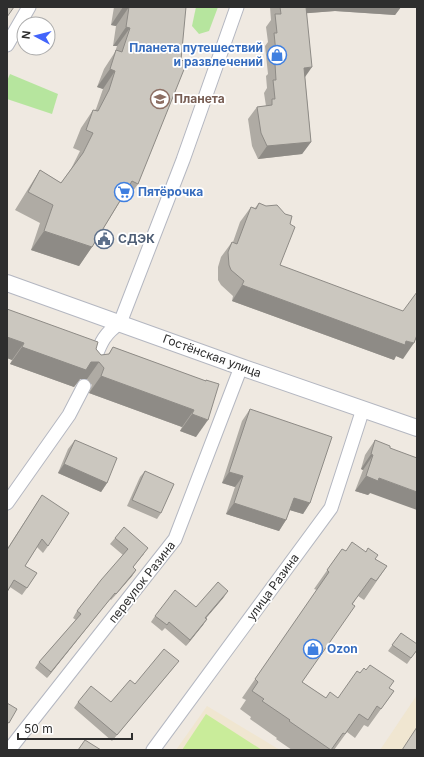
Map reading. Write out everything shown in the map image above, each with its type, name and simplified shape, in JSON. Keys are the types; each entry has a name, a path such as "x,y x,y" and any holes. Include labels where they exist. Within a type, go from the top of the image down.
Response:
{"street":[{"path":"7,44 29,7"},
{"path":"92,365 101,344 109,331 120,323 183,160 237,7"},
{"name":"Гостёнская улица","path":"7,283 417,428"},
{"name":"переулок Разина","path":"9,750 175,539 241,367"},
{"path":"7,503 69,414 84,386"},
{"name":"улица Разина","path":"153,750 331,508 363,409"}],"shaded area":[{"path":"417,695 417,750 380,750"},
{"path":"207,706 280,750 176,750"}],"green space":[{"path":"196,7 218,7 209,31 199,34 192,26"},
{"path":"10,74 58,94 52,114 7,99 7,81"},
{"path":"206,714 262,750 182,750"}],"building":[{"path":"7,7 14,7 7,17"},
{"path":"129,7 186,7 181,60 187,62 138,184 132,181 92,247 44,231 53,205 28,192 40,170 61,183 83,153 93,133 86,130 93,110 98,111 109,90 115,71 110,69 116,50 122,52 130,28 126,27"},
{"path":"280,7 306,7 312,67 304,68 311,142 267,146 261,133 257,107 272,105 272,99 275,99 273,80 276,80 275,64 277,63 274,33 277,33 275,14 281,14"},
{"path":"259,203 266,206 277,205 285,214 292,216 290,224 295,227 280,265 403,311 417,292 417,335 414,343 406,341 405,345 242,285 244,281 231,270 228,252 232,242 237,244 251,207 256,209"},
{"path":"7,309 98,342 96,349 101,355 109,354 113,347 206,381 219,384 208,420 192,414 194,410 101,376 104,368 99,362 91,362 86,370 22,347 24,343 7,337"},
{"path":"250,409 332,437 310,503 294,498 286,520 234,503 243,476 229,472"},
{"path":"75,440 117,458 107,483 64,464"},
{"path":"375,440 390,446 390,448 417,458 417,492 379,478 378,481 366,476 373,455 371,454"},
{"path":"145,471 174,484 161,513 132,500"},
{"path":"42,495 69,513 48,546 42,539 25,566 37,573 27,588 14,580 7,592 7,550"},
{"path":"124,527 148,548 133,567 136,570 116,594 115,593 51,672 39,662 81,614 77,611 128,549 115,538"},
{"path":"352,542 366,552 368,548 378,555 375,559 387,566 376,581 371,578 352,604 355,606 302,682 326,698 330,692 338,698 357,671 360,673 364,668 366,670 370,665 394,681 389,688 394,691 381,709 377,706 368,720 359,714 345,734 343,733 331,750 262,701 264,699 252,691 258,682 255,679 329,572 327,570 342,549 346,551"},
{"path":"218,582 228,591 205,618 207,619 190,640 169,622 167,625 155,616 175,590 196,607"},
{"path":"401,633 417,644 417,650 411,658 392,645"},
{"path":"164,649 179,661 117,735 78,702 91,686 111,702 130,680 135,684"},
{"path":"7,703 17,709 9,723 7,722"},
{"path":"417,727 417,750 402,750"},
{"path":"85,740 101,750 78,750"}],"place":[{"name":"Планета путешествий и развлечений","path":"277,55"},
{"name":"Планета","path":"160,99"},
{"name":"Пятёрочка","path":"124,192"},
{"name":"СДЭК","path":"104,239"},
{"name":"Ozon","path":"313,649"}]}
